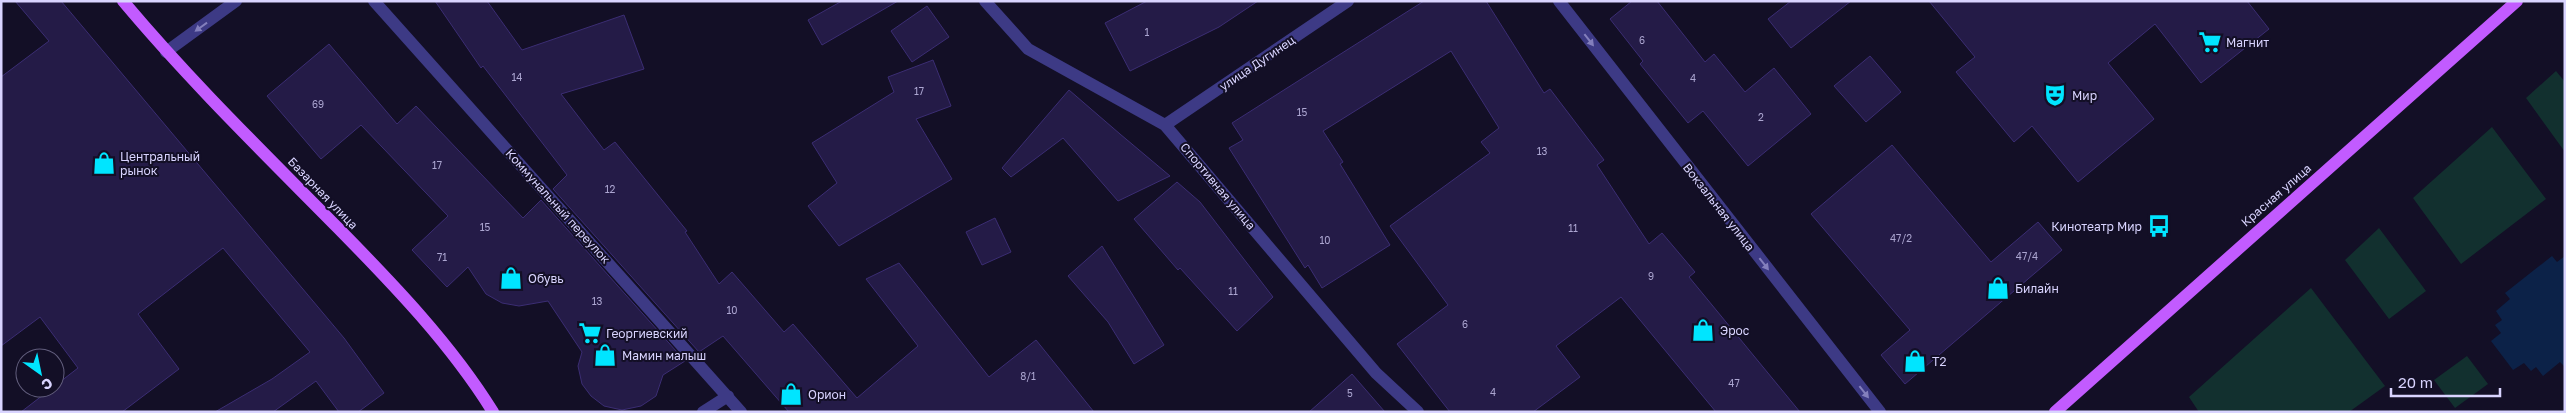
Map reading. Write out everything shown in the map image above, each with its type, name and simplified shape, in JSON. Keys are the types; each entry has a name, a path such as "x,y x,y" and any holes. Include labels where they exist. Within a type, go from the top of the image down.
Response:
{"main road":[{"name":"Базарная улица","path":"123,1 166,52 387,278 473,380 493,412"},
{"name":"Красная улица","path":"2055,412 2517,1"}],"street":[{"path":"166,52 236,1"},
{"name":"Коммунальный переулок","path":"374,1 741,412"},
{"name":"Спортивная улица","path":"985,1 1028,49 1165,124 1376,373 1418,412"},
{"name":"улица Дугинец","path":"1165,124 1348,1"},
{"name":"Вокзальная улица","path":"1558,1 1880,412"},
{"path":"703,412 728,396"}],"green space":[{"path":"2556,71 2565,82 2565,152 2526,98"},
{"path":"2492,127 2546,199 2461,264 2413,198"},
{"path":"2379,228 2426,291 2389,319 2345,260"},
{"path":"2311,288 2385,386 2349,412 2199,412 2189,397"},
{"path":"2467,356 2488,384 2455,408 2434,380"}],"water":[{"path":"2552,256 2557,262 2565,256 2565,367 2560,362 2543,376 2536,367 2531,371 2524,363 2513,370 2491,341 2501,333 2495,325 2502,320 2496,311 2510,299 2505,293"}],"building":[{"name":"Центральный рынок","path":"15,1 61,1 344,338 384,393 358,412 339,412 316,381 273,412 215,412 272,379 310,352 223,248 138,314 179,369 122,412 21,412 39,398 65,398 65,378 78,368 65,348 40,317 1,346 1,77 49,41"},
{"path":"435,1 487,1 522,50 624,15 644,69 561,94 604,150 615,142 687,231 685,232 719,284 732,272 784,332 793,324 857,398 918,346 866,279 899,263 989,377 1036,340 1094,412 789,412 723,336 699,352 553,189 567,175 483,66 481,68"},
{"path":"842,1 898,1 822,45 808,20"},
{"path":"1147,1 1258,1 1219,27 1130,71 1105,23"},
{"path":"1424,1 1486,1 1544,93 1550,89 1604,160 1597,165 1649,244 1662,233 1695,272 1689,277 1800,412 1716,412 1621,297 1556,346 1580,377 1533,412 1450,412 1397,344 1448,305 1390,226 1490,153 1481,142 1499,128 1451,51 1323,131 1343,162 1340,164 1390,245 1322,288 1308,265 1305,268 1229,148 1243,140 1232,123"},
{"path":"1632,1 1657,1 1705,62 1714,54 1745,92 1774,68 1811,114 1748,166 1703,111 1688,123 1640,64 1643,61 1610,19"},
{"path":"1791,1 1851,1 1791,48 1768,19"},
{"name":"Мир","path":"1929,1 2247,1 2269,29 2201,83 2155,24 2108,63 2154,119 2078,182 2032,126 2014,142 1956,72 1975,57"},
{"path":"927,6 949,37 912,62 891,31"},
{"path":"329,44 397,124 416,106 523,218 541,200 685,361 663,375 656,396 641,406 622,410 604,406 591,396 582,384 578,366 582,352 548,301 519,306 502,303 486,294 468,267 447,287 412,250 448,216 361,125 321,159 267,96"},
{"path":"1870,56 1901,92 1866,122 1834,86"},
{"path":"933,60 951,106 916,119 952,179 839,246 808,206 837,183 812,143 894,92 888,77"},
{"path":"1069,90 1170,176 1118,201 1063,138 1011,177 1002,168"},
{"path":"1892,145 1991,262 2038,222 2062,250 1905,384 1881,355 1910,330 1811,214"},
{"path":"1177,182 1200,202 1273,297 1237,331 1180,268 1178,270 1134,219"},
{"path":"995,218 1011,252 982,265 966,232"},
{"path":"1102,246 1164,345 1134,364 1108,322 1068,276"},
{"path":"1352,374 1385,412 1309,412"}],"place":[{"name":"Магнит","path":"2210,42"},
{"name":"Мир","path":"2055,95"},
{"name":"Центральный рынок","path":"104,163"},
{"name":"Кинотеатр Мир","path":"2159,226"},
{"name":"Обувь","path":"511,278"},
{"name":"Билайн","path":"1998,288"},
{"name":"Эрос","path":"1703,330"},
{"name":"Георгиевский","path":"590,333"},
{"name":"Мамин малыш","path":"605,355"},
{"name":"T2","path":"1915,361"},
{"name":"Орион","path":"791,394"}]}
